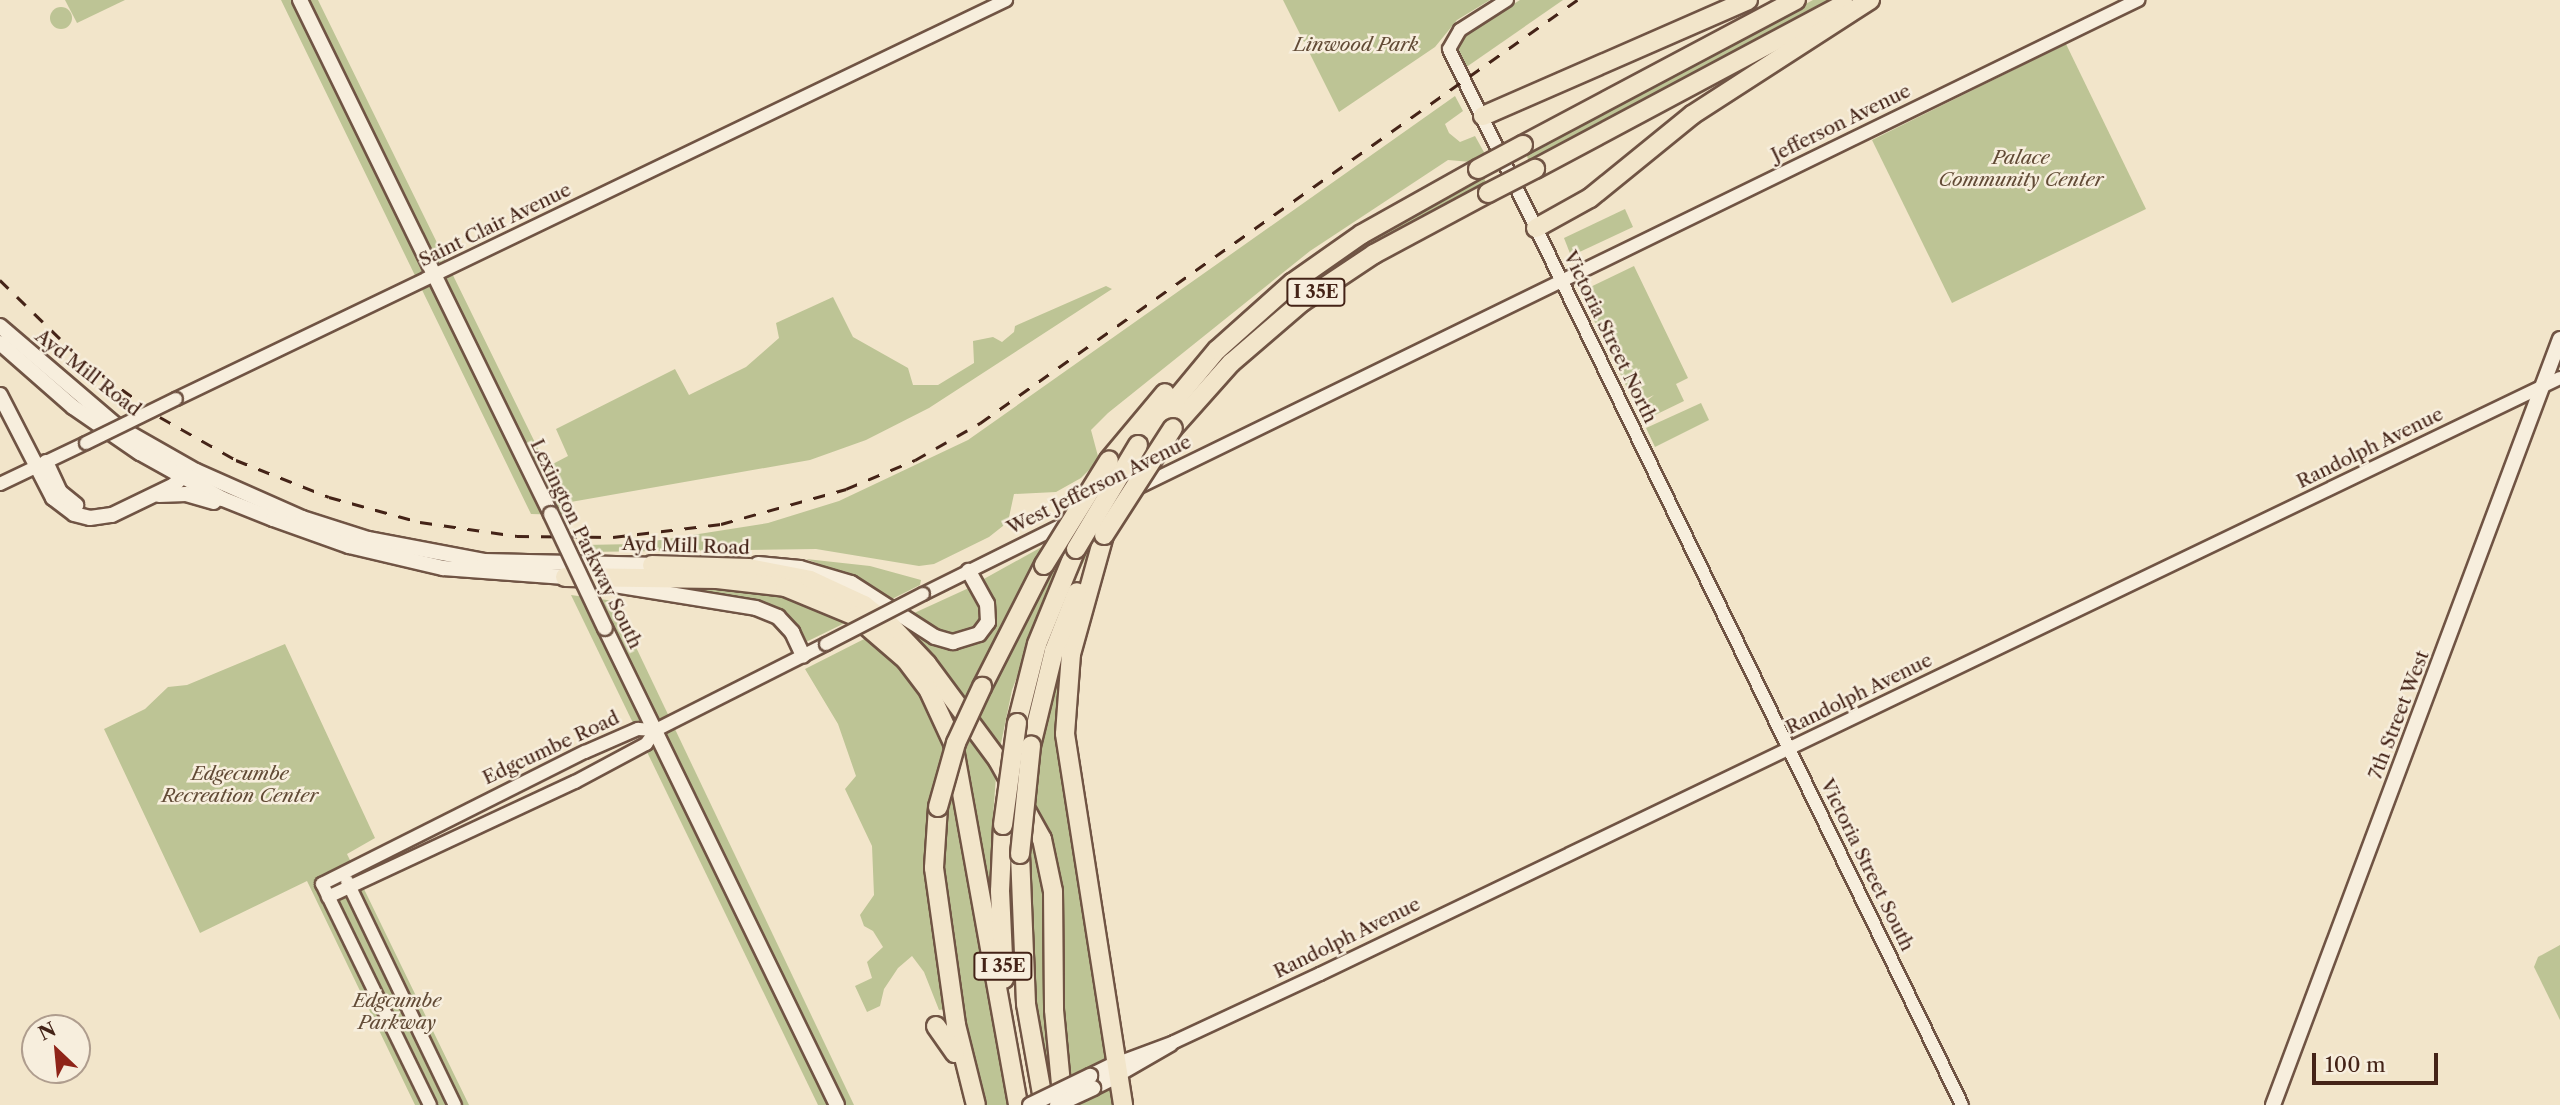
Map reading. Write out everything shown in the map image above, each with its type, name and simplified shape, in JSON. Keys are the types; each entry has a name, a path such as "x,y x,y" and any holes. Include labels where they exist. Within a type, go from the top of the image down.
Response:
{"highway":[{"path":"1483,116 1748,0"},
{"name":"I 35E","path":"1024,1105 1003,967 1003,825 1017,723 1037,644 1076,549 1138,445 1187,382 1236,331 1336,250 1523,145 1797,0"},
{"name":"I 35E","path":"1044,1105 1026,1004 1020,854 1031,746 1059,638 1104,535 1174,429 1231,363 1302,302 1374,254 1851,0"},
{"path":"1535,228 1583,204 1692,115 1870,0"},
{"path":"966,1076 934,868 938,807 952,753 1044,565 1109,460 1193,365 1236,331"},
{"path":"1104,535 1070,654 1065,734 1123,1105"},
{"name":"Ayd Mill Road","path":"652,565 771,570 828,587 884,621 927,664 998,760 1042,839 1053,891 1054,1010 1063,1105"},
{"path":"565,577 726,580 785,587 855,616 906,660 929,691 953,743 1018,1105"},
{"path":"936,1026 945,1035 966,1076 976,1105"}],"main road":[{"name":"Lexington Parkway South","path":"300,0 837,1105"},
{"name":"Ayd Mill Road","path":"0,326 81,399 183,473 302,518 428,553 534,564 652,565"},
{"name":"7th Street West","path":"2273,1105 2560,339"},
{"name":"Ayd Mill Road","path":"0,343 73,407 183,473 274,519 349,546 443,568 565,577 756,608 778,617 792,632 803,656"},
{"path":"0,395 60,492 76,506 91,510 111,507 183,473"},
{"path":"41,464 53,498 82,517 112,515 154,495 183,473"},
{"path":"154,495 186,494 274,519"},
{"path":"652,565 772,564 815,572 866,590 930,634 953,642 973,637 988,622 987,604 969,571"},
{"name":"Randolph Avenue","path":"1030,1105 1116,1070"},
{"name":"Randolph Avenue","path":"1057,1105 1091,1082"}],"street":[{"name":"Saint Clair Avenue","path":"0,484 1006,0"},
{"name":"Victoria Street North","path":"1507,0 1460,30 1449,49 1737,642"},
{"name":"Jefferson Avenue","path":"1561,279 2138,0"},
{"name":"West Jefferson Avenue","path":"656,730 969,571 1561,279"},
{"name":"Randolph Avenue","path":"1116,1070 2560,378"},
{"name":"Victoria Street South","path":"1737,642 1962,1105"},
{"name":"Edgcumbe Road","path":"638,729 656,730 646,744 575,782 328,897 322,884 342,872 585,752 638,729"},
{"path":"342,872 455,1105"},
{"path":"328,897 429,1105"}],"green space":[{"path":"65,0 125,0 77,23"},
{"path":"281,0 318,0 547,467 568,456 556,429 675,369 689,395 746,367 779,338 776,323 833,297 853,337 908,368 913,385 938,385 974,363 973,341 993,337 1002,342 1014,332 1015,326 1106,286 1112,289 929,408 866,440 810,460 565,503 570,515 531,514"},
{"name":"Linwood Park","path":"1283,0 1490,0 1457,20 1435,47 1339,112"},
{"path":"1520,0 1563,0 1465,68 1458,47 1467,33"},
{"path":"1813,0 1831,0 1530,164 1526,154"},
{"path":"61,7 69,10 72,18 69,26 61,29 53,26 50,18 53,10"},
{"name":"Palace Community Center","path":"2066,44 2146,209 1952,303 1872,140"},
{"path":"1455,96 1463,111 1445,124 1449,133 1460,142 1475,136 1485,154 1471,162 1448,160 1310,251 1108,413 1091,430 1099,460 1081,478 1056,492 1014,494 1008,522 989,537 934,564 919,566 816,549 583,552 584,545 635,544 768,523 839,501 968,440"},
{"path":"1483,176 1488,186 1363,254 1152,439 1207,373 1290,295 1366,241"},
{"path":"1625,209 1633,227 1571,256 1564,238"},
{"path":"1634,266 1688,378 1676,384 1684,401 1651,417 1644,403 1654,395 1635,404 1580,292"},
{"path":"1701,403 1709,420 1655,447 1646,428"},
{"path":"1093,543 1072,586 1023,749 1036,677 1054,623 1079,563"},
{"path":"1047,544 965,709 893,624 904,618 934,640 993,625 993,602 982,580"},
{"path":"1063,558 1012,690 999,753 973,720 1050,564"},
{"path":"806,559 870,566 921,580 920,585 890,600 853,577"},
{"path":"617,585 760,585 853,619 804,643 788,620"},
{"path":"971,587 983,601 981,627 958,636 942,634 912,614"},
{"path":"571,595 614,601 854,1105 818,1105"},
{"path":"874,634 918,684 947,744 929,818 927,880 945,1009 939,1010 924,972 912,956 898,968 884,989 880,1006 867,1012 855,986 872,978 867,962 883,947 873,931 864,926 860,915 874,895 872,846 845,789 856,776 838,724 805,669"},
{"name":"Edgecumbe Recreation Center","path":"285,644 375,838 347,854 469,1105 415,1105 307,881 200,933 104,729 145,709 168,687 187,685"},
{"path":"1063,655 1108,1060 1065,1080 1058,987 1032,807 1044,726"},
{"path":"970,726 997,763 992,830 995,972 961,744"},
{"path":"950,778 1011,1105 982,1105 962,1030 941,853"},
{"path":"1031,817 1044,854 1058,1084 1049,1088 1034,1002 1028,890"},
{"path":"1011,825 1015,966 1032,1097 1011,966"},
{"path":"2560,945 2560,1020 2534,967 2538,957"},
{"path":"1113,1087 1116,1105 1075,1105 1084,1100"}],"railway":[{"path":"0,280 83,361 160,417 236,460 329,497 420,522 517,536 613,537 721,524 846,489 915,460 980,423 1577,0"}],"park label":[{"name":"Edgcumbe Parkway","path":"397,1012"}]}
